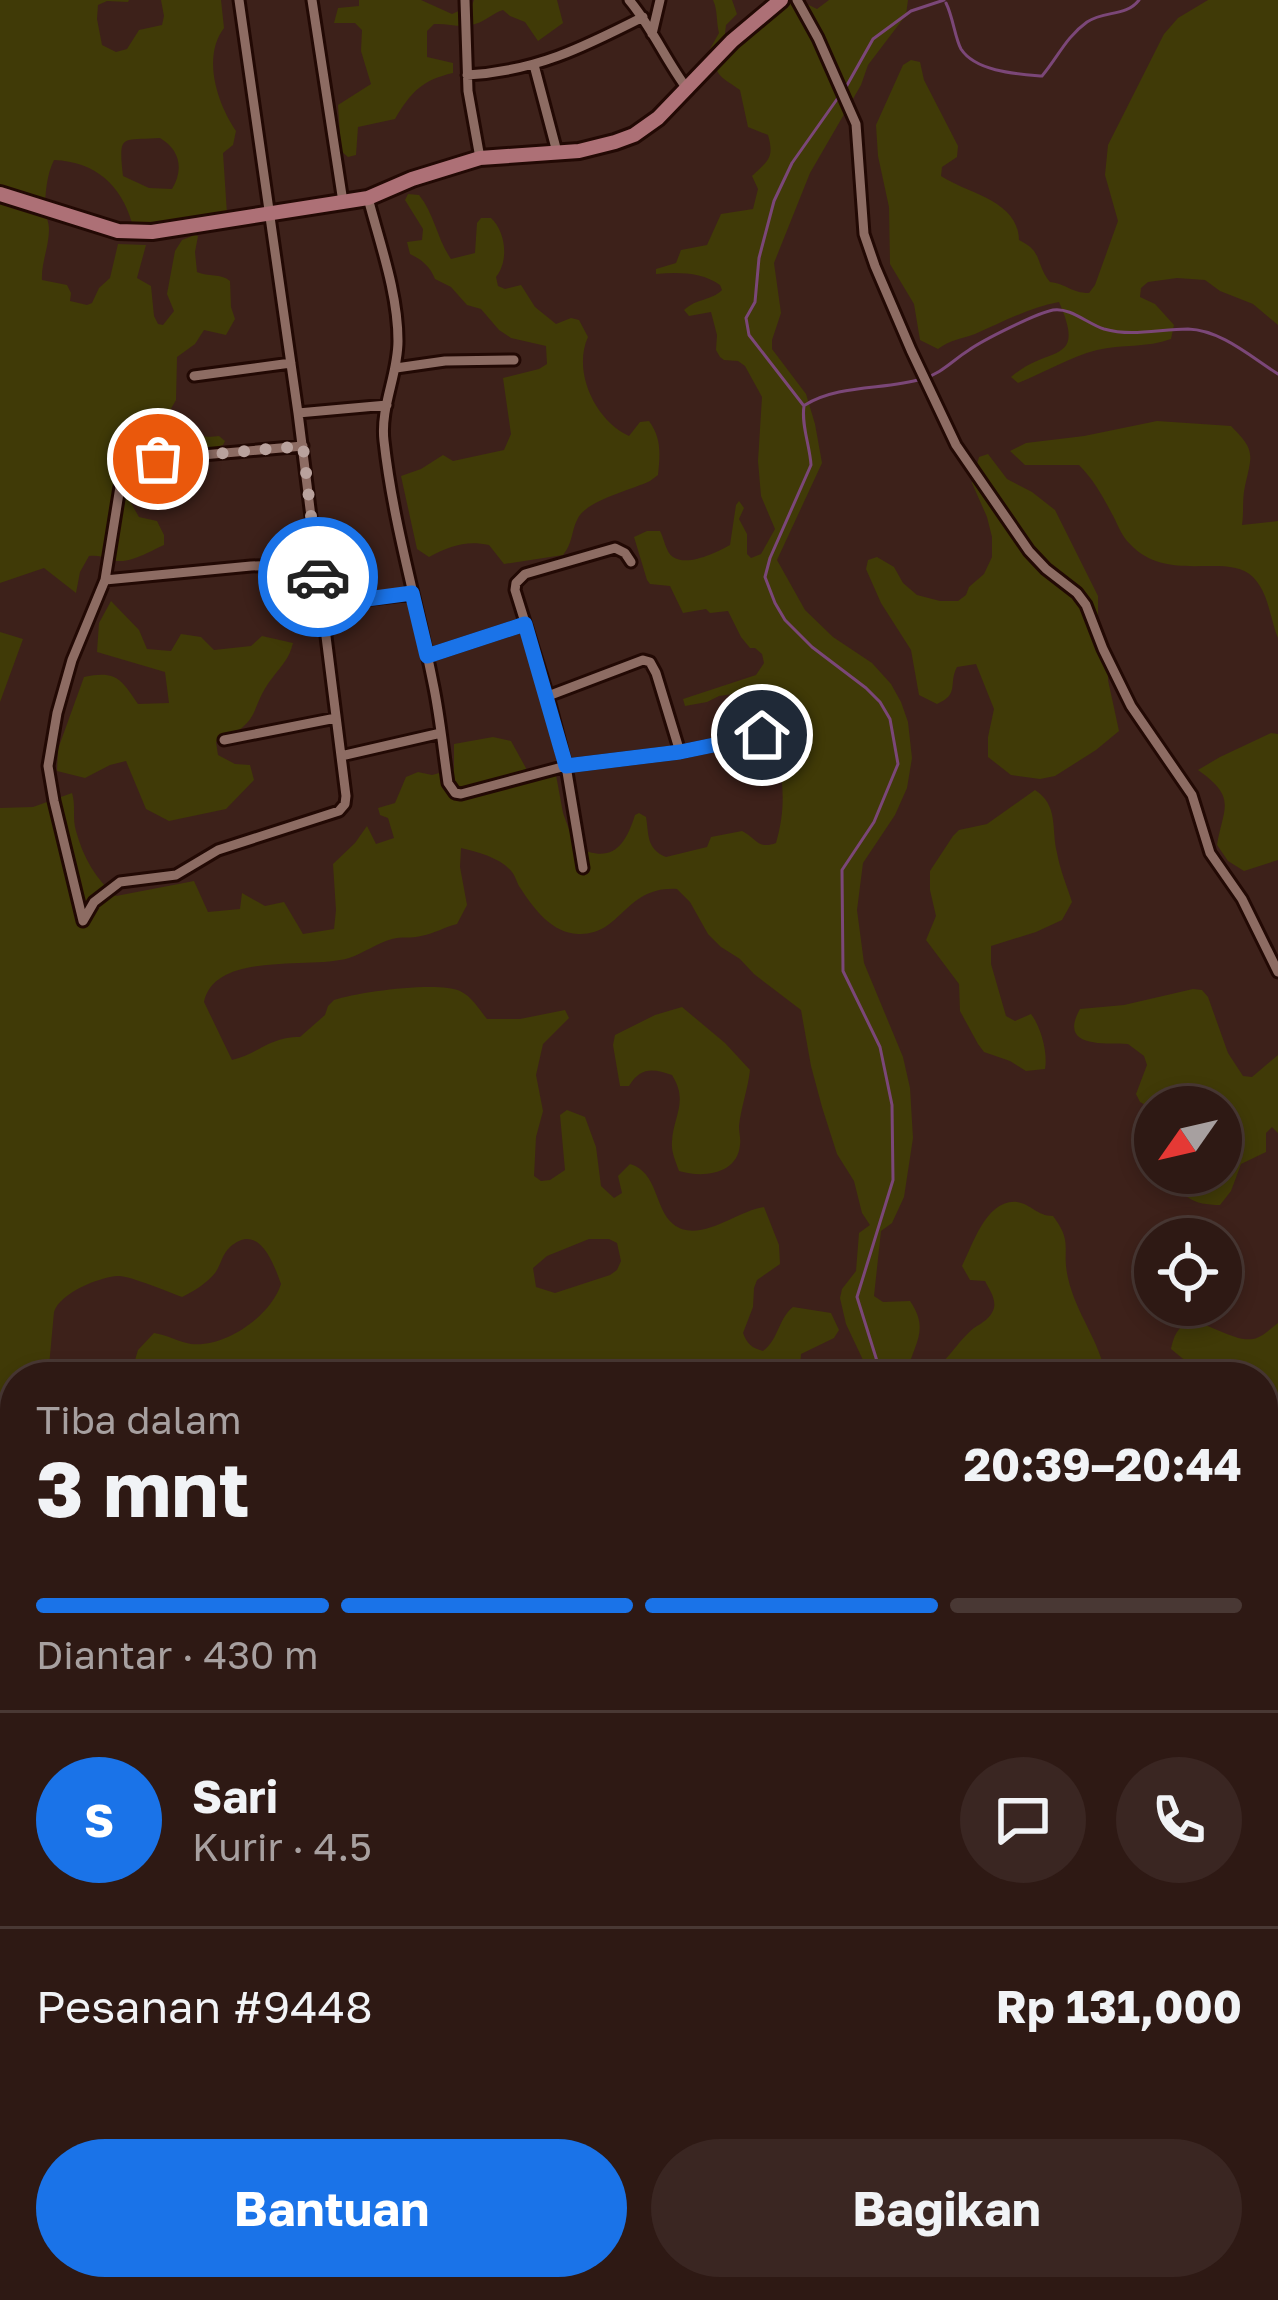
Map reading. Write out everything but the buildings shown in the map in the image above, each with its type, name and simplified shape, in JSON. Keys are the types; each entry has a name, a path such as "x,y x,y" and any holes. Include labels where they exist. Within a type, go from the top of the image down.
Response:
{"main road":[{"path":"0,194 138,232 368,198 480,158 579,151 634,135 658,118 732,41 781,0"}],"street":[{"path":"239,0 303,446 345,804 339,811 218,850 176,875 120,882 94,902 83,921 48,766 72,660 105,580 124,462 303,446"},
{"path":"312,0 343,202"},
{"path":"465,0 467,75 480,158"},
{"path":"628,0 688,90"},
{"path":"652,34 660,0"},
{"path":"796,0 856,124 864,234 875,266 956,445 1029,551 1077,592 1085,605 1131,706 1192,795 1210,853 1242,899 1278,972"},
{"path":"467,75 534,65 643,17"},
{"path":"534,65 557,152"},
{"path":"368,198 398,339 383,423 386,458 448,783 455,793 566,766 680,752 762,735"},
{"path":"396,368 445,361 514,360"},
{"path":"194,376 291,363"},
{"path":"298,412 387,405"},
{"path":"583,868 566,766 515,590 525,574 615,548 631,562"},
{"path":"105,580 316,564"},
{"path":"322,605 412,593"},
{"path":"427,656 525,624"},
{"path":"548,696 643,660 650,662 680,752"},
{"path":"224,740 336,718"},
{"path":"341,757 441,734"}],"shaded area":[{"path":"0,0 129,0 98,5 102,45 116,52 127,49 139,30 162,25 161,0 221,0 224,28 213,66 223,107 236,131 233,145 223,153 227,214 143,227 132,223 121,197 105,178 82,165 54,160 46,190 49,229 42,280 67,285 70,301 87,305 110,278 118,244 146,245 137,278 151,286 154,316 163,325 174,311 167,294 175,251 182,240 198,236 197,272 230,281 235,319 226,335 204,330 177,357 176,400 169,412 190,432 225,441 171,461 137,466 125,474 127,496 139,517 157,521 164,545 126,561 89,556 76,593 44,568 0,583","holes":["160,138 178,160 172,189 149,188 123,176 122,145"]},
{"path":"359,0 421,0 452,14 474,0 557,0 563,23 538,41 525,22 503,10 470,25 434,24 427,31 427,57 453,63 453,73 418,88 395,119 358,127 356,155 348,157 341,151 338,105 371,84 361,51 362,30 355,23 334,23 338,8 359,6"},
{"path":"713,0 732,0 737,14 726,25 729,38 774,0 817,9 829,0 908,0 906,15 868,65 810,173 774,263 781,313 772,349 806,394 822,463 777,560 805,610 891,684 908,722 912,758 907,788 863,863 857,910 864,963 903,1057 910,1088 913,1138 904,1197 892,1223 881,1231 874,1296 883,1302 910,1301 916,1311 920,1329 910,1362 864,1362 846,1324 842,1289 856,1271 859,1233 870,1225 854,1181 837,1154 811,1066 801,1010 721,947 677,889 645,895 593,933 569,933 538,912 507,867 461,848 467,905 457,924 426,935 392,939 349,958 244,968 212,986 204,1002 232,1060 300,1037 334,1000 379,991 449,988 468,996 487,1019 520,1019 565,1010 569,1018 543,1044 536,1075 543,1111 534,1176 550,1180 565,1170 560,1115 567,1110 585,1117 596,1147 601,1186 614,1198 622,1193 618,1176 630,1164 646,1174 667,1217 683,1229 706,1229 764,1207 779,1245 780,1264 757,1280 743,1333 746,1340 763,1351 793,1307 831,1313 839,1330 834,1338 801,1354 800,1362 134,1362 138,1350 154,1333 186,1343 218,1341 245,1328 268,1307 281,1284 269,1256 249,1239 227,1250 211,1277 182,1297 118,1276 91,1283 72,1293 54,1312 49,1362 0,1362 0,808 33,807 72,793 82,850 96,875 116,896 194,881 208,912 240,909 242,893 265,906 284,902 303,934 334,929 333,864 367,826 376,844 394,838 388,818 378,808 395,803 406,777 454,769 454,744 493,737 511,741 527,770 556,775 575,846 588,851 615,850 639,813 646,817 652,845 666,857 707,847 711,837 742,831 761,844 776,843 783,793 765,713 776,705 768,692 747,699 719,696 685,706 683,699 756,675 764,663 762,654 741,637 728,611 683,613 670,586 650,584 634,537 660,531 673,557 702,557 730,545 739,501 744,508 739,519 751,558 761,554 775,529 761,496 762,397 745,366 720,357 711,312 689,316 684,310 718,294 720,285 690,274 656,274 656,269 676,263 681,250 707,245 721,214 753,209 758,189 752,176 770,155 768,135 748,127 740,90 717,70 710,49 719,33","holes":["589,1239 617,1243 621,1261 610,1275 555,1293 536,1287 533,1268 547,1256"]},
{"path":"1208,0 1278,0 1278,325 1253,304 1205,280 1177,278 1148,282 1140,297 1155,304 1174,325 1171,339 1097,350 1018,383 1011,377 1066,345 1067,322 1059,302 938,349 920,340 914,304 890,264 889,207 876,125 903,65 920,62 924,80 958,146 957,157 942,167 941,176 1001,207 1050,282 1089,293 1118,221 1105,175 1108,145 1164,34 1178,18"},
{"path":"408,194 419,195 424,202 451,259 475,253 477,223 491,218 504,247 498,286 521,285 535,307 556,324 579,320 588,337 585,380 597,407 629,436 640,422 649,421 656,434 658,475 583,512 563,555 504,564 489,545 458,545 429,557 417,549 401,476 443,455 453,461 504,450 511,434 503,378 547,364 546,346 511,338 499,330 481,309 467,305 410,254 407,242 422,240 423,229 405,200"},
{"path":"1157,421 1231,426 1245,441 1250,460 1242,525 1278,521 1278,638 1266,598 1253,577 1228,567 1179,566 1145,556 1124,537 1097,487 1079,465 1025,465 1010,451 1026,443"},
{"path":"988,454 1007,479 1055,510 1098,596 1098,622 1109,649 1108,680 1119,731 1055,776 1040,779 1011,775 988,757 994,709 976,664 957,667 951,692 937,704 919,695 911,650 866,569 868,560 877,557 894,567 917,595 958,601 966,595 992,557 987,517 972,483 979,457"},
{"path":"111,601 139,630 147,649 171,651 181,634 201,637 214,650 251,646 262,636 293,643 249,721 216,742 218,755 250,765 254,780 226,809 169,821 146,809 126,761 85,778 57,771 58,749 84,677 117,678 138,704 169,703 165,672 97,652 99,623"},
{"path":"0,632 23,639 0,702"},
{"path":"1271,733 1278,734 1278,860 1244,871 1228,861 1217,845 1223,796 1198,770"},
{"path":"1035,790 1051,810 1058,859 1072,902 1062,920 991,946 991,964 1006,1016 1015,1021 1031,1014 1043,1040 1045,1069 1026,1071 984,1052 960,1011 959,984 926,940 936,916 930,871 953,836 959,830 987,824"},
{"path":"1202,990 1228,1053 1243,1076 1252,1077 1278,1055 1278,1133 1272,1127 1266,1133 1266,1152 1242,1164 1242,1086 1139,1086 1147,1065 1144,1056 1128,1044 1086,1041 1075,1031 1080,1009"},
{"path":"682,1007 750,1070 737,1155 725,1168 708,1174 679,1171 675,1161 672,1142 680,1101 672,1075 648,1071 629,1086 620,1086 613,1045 615,1035"},
{"path":"1185,1194 1229,1194 1220,1205"},
{"path":"1017,1202 1053,1216 1063,1233 1072,1291 1102,1362 943,1362 993,1312 994,1301 985,1281 970,1280 962,1266 997,1208"},
{"path":"1278,1323 1278,1362 1187,1362 1171,1349 1183,1326 1208,1326 1253,1339"}],"waterway":[{"path":"846,87 873,39 911,11 944,0"},
{"path":"946,3 968,57 998,70 1042,76 1087,22 1128,9 1139,0"},
{"path":"840,95 792,163 774,201 759,258 755,302 746,318 749,335 804,406 811,465 765,577 785,620 880,702 890,719 898,764 874,822 842,870 843,971 880,1047 892,1105 893,1180 857,1297 877,1362"},
{"path":"805,405 847,390 929,377 986,340 1053,310 1114,331 1188,329 1212,334 1278,374"}],"way so far":[{"path":"158,459 303,446 318,577"}],"route":[{"path":"318,577 322,605 412,593 427,656 525,624 566,766 680,752 762,735"}]}
